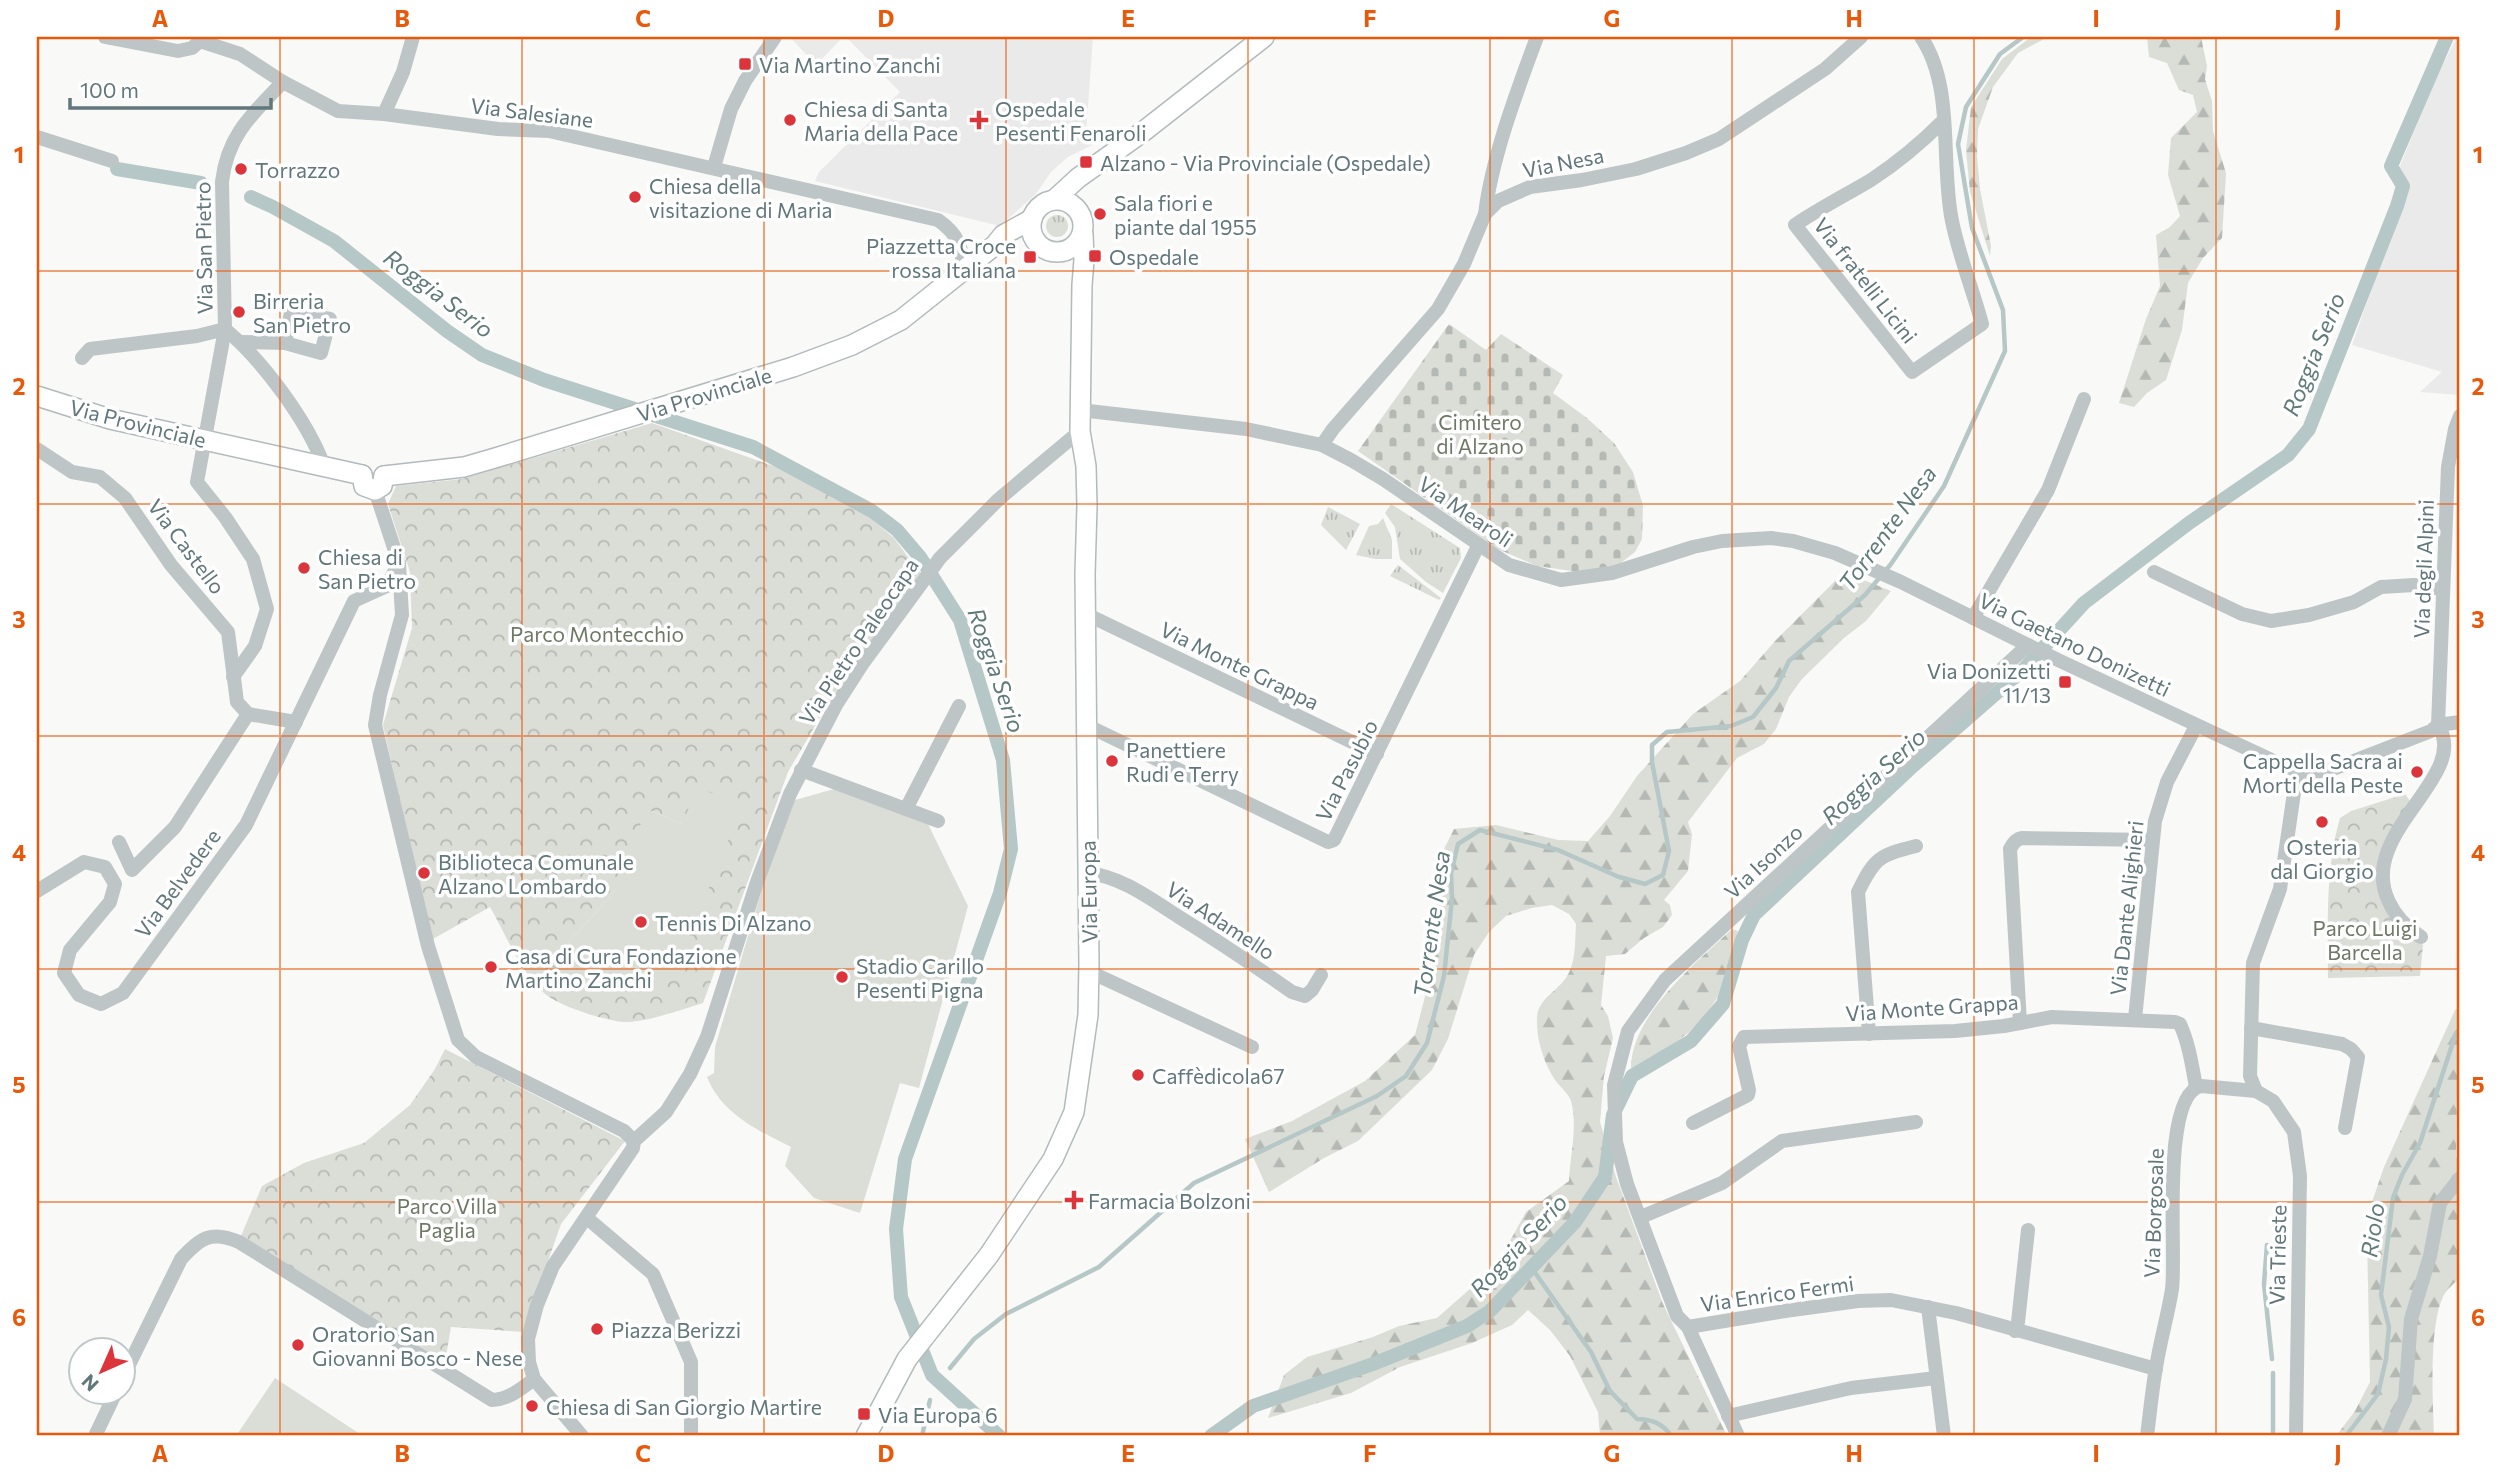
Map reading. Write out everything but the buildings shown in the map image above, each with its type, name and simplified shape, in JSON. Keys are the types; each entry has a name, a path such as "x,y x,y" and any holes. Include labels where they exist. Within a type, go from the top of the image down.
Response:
{"street":[{"path":"105,37 178,51 192,48 199,39"},
{"path":"384,114 403,72 414,37"},
{"path":"714,167 731,108 745,80 775,37"},
{"path":"1082,285 1071,262 1045,249 1036,241 1031,230 1032,219 1040,206 1054,200 1078,178 1264,37"},
{"path":"1485,214 1497,158 1537,37"},
{"name":"Via Nesa","path":"1322,445 1339,421 1438,309 1464,264 1485,214 1505,197 1530,187 1636,169 1719,139 1825,69 1861,37"},
{"name":"Via fratelli Licini","path":"1921,37 1930,50 1937,71 1943,121 1947,186 1952,220 1982,324 1912,372 1796,225 1816,210 1872,179 1919,145 1943,121"},
{"name":"Via Salesiane","path":"199,39 240,54 283,82 338,111 384,114 498,129 549,131 938,220 948,227 959,242 962,271"},
{"name":"Via San Pietro","path":"283,82 233,139 224,163 222,182 225,329 241,342 293,408 324,466"},
{"path":"37,136 112,161"},
{"path":"1497,158 1499,188 1505,197"},
{"path":"1056,253 1075,245 1082,224 1080,201 1087,173"},
{"path":"1054,200 1073,205 1082,224"},
{"name":"Via Provinciale","path":"37,396 110,419 362,475 366,469 373,467 380,469 379,483 464,467 793,367 852,345 901,320 995,245 1003,235 1032,219"},
{"name":"Via Europa","path":"866,1436 912,1352 989,1255 1053,1160 1074,1112 1088,1015 1086,476 1080,431 1084,260 1082,224"},
{"path":"995,245 1011,241 1036,241"},
{"path":"82,358 90,349 197,336 225,329 197,482 253,559 267,610 255,646 233,677"},
{"path":"241,342 285,343"},
{"path":"1973,618 2049,490 2084,399"},
{"name":"Via Mearoli","path":"1080,410 1246,429 1322,445 1383,479 1509,565 1561,580 1612,573 1693,547 1722,541 1772,538 1835,553"},
{"name":"Via degli Alpini","path":"2421,937 2409,929 2391,906 2382,883 2382,870 2398,828 2440,768 2445,739 2438,725 2448,467 2460,416"},
{"name":"Via Pietro Paleocapa","path":"534,1379 529,1362 528,1339 537,1305 553,1266 633,1148 634,1141 666,1112 690,1074 707,1037 757,882 790,794 836,705 940,558 999,499 1080,431"},
{"name":"Via Castello","path":"37,449 72,472 100,477 125,498 171,565 228,632 237,702 248,714"},
{"path":"379,483 399,563 402,615 380,695 375,725 428,946 458,1040 476,1057 624,1131 634,1141"},
{"name":"Via Pasubio","path":"1087,725 1328,842 1334,840 1478,546"},
{"name":"Via Gaetano Donizetti","path":"1835,553 2297,772"},
{"name":"Via Belvedere","path":"37,891 84,862 105,867 115,884 110,902 69,950 64,973 79,995 101,1004 122,993 246,825 354,601 387,586 399,563"},
{"path":"2154,572 2242,614 2272,621 2309,615 2354,602 2381,587 2414,585 2443,589"},
{"name":"Via Monte Grappa","path":"1086,614 1377,754"},
{"name":"Via Isonzo","path":"1641,1217 1627,1184 1616,1142 1614,1086 1628,1031 1665,981 2028,645"},
{"path":"906,809 960,706"},
{"path":"119,842 132,870 175,827 248,714 296,722"},
{"path":"2196,1087 2256,1091 2250,1076 2253,963 2280,889 2297,772 2328,771 2431,731 2438,725 2460,722"},
{"name":"Via Dante Alighieri","path":"2135,1019 2152,840 2159,804 2196,726"},
{"path":"801,770 938,821"},
{"path":"2020,1023 2010,849 2013,844 2022,838 2152,840"},
{"path":"1868,1034 1858,892 1868,872 1882,856 1916,846"},
{"name":"Via Adamello","path":"1087,873 1118,882 1149,898 1292,992 1305,996 1321,975"},
{"path":"1088,971 1252,1047"},
{"name":"Via Monte Grappa","path":"1693,1123 1748,1095 1739,1045 1744,1037 1955,1031 2052,1017 2135,1019 2180,1024 2190,1052 2196,1087"},
{"path":"2251,1028 2342,1044 2355,1052 2358,1057 2345,1128"},
{"name":"Via Borgosale","path":"2147,1436 2156,1369 2172,1286 2173,1158 2183,1106 2187,1096 2196,1087"},
{"name":"Via Trieste","path":"2256,1091 2273,1101 2294,1132 2300,1176 2297,1436"},
{"path":"1641,1217 1722,1183 1782,1140 1916,1122"},
{"path":"2388,1436 2405,1399 2412,1319 2430,1256 2440,1203 2460,1178"},
{"path":"587,1217 653,1274 691,1362 691,1436"},
{"name":"Via Enrico Fermi","path":"1641,1217 1677,1316 1688,1327 1858,1301 1891,1300 1928,1307 2156,1369"},
{"path":"2015,1331 2028,1230"},
{"path":"136,1351 181,1259 192,1246 209,1236 224,1236 239,1242 492,1400 511,1395 534,1379 582,1436"},
{"path":"1928,1307 1944,1436"},
{"path":"1688,1327 1738,1436"},
{"path":"1728,1416 1851,1388 1937,1378"},
{"path":"94,1436 109,1406"}],"shaded area":[{"path":"790,37 843,37 816,65"},
{"name":"Ospedale Pesenti Fenaroli","path":"846,37 1093,37 1086,134 1092,145 1068,157 1051,172 1036,194 1000,226 815,181 819,172 900,92"},
{"path":"2457,37 2460,37 2460,395 2420,392 2442,372 2352,345 2408,185 2400,166 2433,84"}],"green space":[{"path":"2031,37 2048,37 2018,53 1993,87 1978,129 1980,189 1991,246 1990,256 1970,192 1966,150 1971,107 2002,59"},
{"path":"2147,37 2201,37 2207,66 2205,79 2212,101 2213,131 2226,173 2222,238 2203,258 2188,283 2182,330 2166,380 2147,393 2134,407 2119,403 2146,319 2160,286 2156,235 2170,227 2180,216 2168,175 2171,138 2197,112 2193,95 2179,90 2167,63 2149,57"},
{"path":"1053,215 1061,215 1068,222 1068,230 1061,237 1053,237 1046,230 1046,222"},
{"name":"Cimitero di Alzano","path":"1449,324 1486,350 1501,334 1563,375 1553,393 1587,418 1614,443 1633,472 1643,506 1642,539 1635,552 1618,565 1579,572 1537,566 1498,549 1358,451"},
{"name":"Parco Montecchio","path":"652,423 779,468 854,504 894,538 920,573 832,697 788,772 703,1003 632,1022 594,1016 571,1008 551,998 535,984 490,907 431,940 383,725 412,628 410,572 388,504 396,486 462,479","holes":["652,811 682,824 638,999 622,986 552,961 614,892"]},
{"path":"1391,504 1460,548 1461,558 1443,593 1400,559 1395,527 1385,513"},
{"path":"1328,507 1360,524 1346,550 1321,525"},
{"path":"1383,518 1392,540 1392,559 1356,555 1369,526 1378,524"},
{"path":"1398,565 1441,598 1439,600 1390,576"},
{"path":"1844,572 1891,591 1866,621 1844,638 1802,679 1789,697 1776,729 1764,744 1737,758 1688,822 1692,834 1688,871 1664,900 1670,905 1672,915 1663,927 1625,954 1606,956 1601,1005 1608,1016 1613,1038 1604,1076 1600,1122 1616,1177 1663,1304 1727,1436 1600,1436 1598,1412 1570,1356 1550,1330 1528,1310 1512,1325 1472,1343 1400,1367 1351,1393 1268,1418 1284,1375 1307,1357 1373,1337 1399,1326 1437,1318 1496,1266 1526,1212 1569,1181 1574,1131 1573,1111 1570,1098 1555,1080 1544,1059 1539,1043 1537,1019 1544,1000 1563,982 1570,971 1576,924 1569,914 1552,905 1506,916 1489,932 1474,955 1448,1039 1432,1070 1358,1141 1324,1158 1269,1192 1245,1139 1292,1121 1365,1081 1415,1035 1435,958 1436,865 1454,829 1496,825 1558,840 1588,841 1610,816 1637,776 1693,714 1740,681 1776,640"},
{"name":"Tennis Di Alzano","path":"697,788 743,804 683,952 638,999 622,986 602,1006 552,961 614,892 645,813 652,811 682,824"},
{"name":"Stadio Carillo Pesenti Pigna","path":"834,789 928,824 968,906 919,1088 900,1083 860,1213 814,1198 785,1166 791,1147 753,1127 731,1111 707,1077 714,1073 715,1047 768,869 795,800"},
{"name":"Parco Luigi Barcella","path":"2405,794 2410,801 2377,879 2413,937 2423,945 2420,976 2328,978 2330,877 2340,818 2351,811"},
{"path":"1732,929 1738,931 1719,995 1705,1016 1688,1033 1656,1057 1631,1069 1641,1030 1653,1010 1684,974"},
{"path":"2460,1008 2456,1157 2460,1163 2460,1277 2445,1293 2436,1323 2433,1363 2434,1436 2336,1436 2355,1411 2370,1382 2367,1237 2372,1202 2384,1167 2455,1010"},
{"name":"Parco Villa Paglia","path":"445,1049 625,1141 561,1224 523,1332 451,1327 445,1362 241,1236 262,1186 304,1163 364,1143 410,1105 435,1069"},
{"path":"275,1378 363,1436 236,1436"}],"waterway":[{"name":"Torrente Nesa","path":"950,1368 974,1339 1006,1314 1099,1267 1194,1183 1377,1096 1406,1076 1427,1043 1444,976 1452,899 1451,873 1458,844 1480,830 1558,850 1619,877 1645,884 1663,875 1669,851 1652,762 1652,745 1667,732 1731,726 1753,717 1776,688 1789,661 1865,595 1891,564 1944,486 2005,351 2003,310 1972,228 1958,144 1966,107 2000,54 2023,37"},
{"name":"Roggia Serio","path":"1211,1436 1253,1406 1373,1364 1467,1326 1489,1312 1575,1222 1605,1177 1613,1115 1632,1076 1691,1041 1723,1004 1742,940 1754,915 1913,766 2024,669 2084,603 2189,523 2288,455 2309,429 2397,206 2403,186 2391,166 2447,37"},
{"name":"Roggia Serio","path":"117,169 201,183"},
{"name":"Roggia Serio","path":"251,197 334,241 447,331 482,355 544,380 753,447 872,511 897,530 920,557 960,620 1003,760 1011,849 1000,893 905,1159 896,1229 901,1297 932,1375 999,1436"},
{"name":"Riolo","path":"2346,1436 2378,1394 2386,1359 2389,1327 2381,1295 2393,1198 2420,1143 2456,1033 2460,1029"},
{"path":"2267,1245 2264,1284 2272,1359"},
{"path":"1531,1267 1591,1352 1610,1391 1637,1419 1656,1423 1671,1436"},
{"path":"2273,1373 2273,1436"},
{"name":"Torrente Nesa","path":"922,1436 930,1400"}],"place":[{"name":"Via Martino Zanchi","path":"745,64"},
{"name":"Chiesa di Santa Maria della Pace","path":"790,120"},
{"name":"Ospedale Pesenti Fenaroli","path":"979,120"},
{"name":"Alzano - Via Provinciale (Ospedale)","path":"1086,162"},
{"name":"Torrazzo","path":"241,169"},
{"name":"Chiesa della visitazione di Maria","path":"635,197"},
{"name":"Sala fiori e piante dal 1955","path":"1100,214"},
{"name":"Ospedale","path":"1095,256"},
{"name":"Piazzetta Croce rossa Italiana","path":"1030,257"},
{"name":"Birreria San Pietro","path":"239,312"},
{"name":"Chiesa di San Pietro","path":"304,568"},
{"name":"Via Donizetti 11/13","path":"2065,682"},
{"name":"Panettiere Rudi e Terry","path":"1112,761"},
{"name":"Cappella Sacra ai Morti della Peste","path":"2417,772"},
{"name":"Osteria dal Giorgio","path":"2322,822"},
{"name":"Biblioteca Comunale Alzano Lombardo","path":"424,873"},
{"name":"Tennis Di Alzano","path":"641,922"},
{"name":"Casa di Cura Fondazione Martino Zanchi","path":"491,967"},
{"name":"Stadio Carillo Pesenti Pigna","path":"842,977"},
{"name":"Caffèdicola67","path":"1138,1075"},
{"name":"Farmacia Bolzoni","path":"1074,1200"},
{"name":"Piazza Berizzi","path":"597,1329"},
{"name":"Oratorio San Giovanni Bosco - Nese","path":"298,1345"},
{"name":"Chiesa di San Giorgio Martire","path":"532,1406"},
{"name":"Via Europa 6","path":"864,1414"}]}
